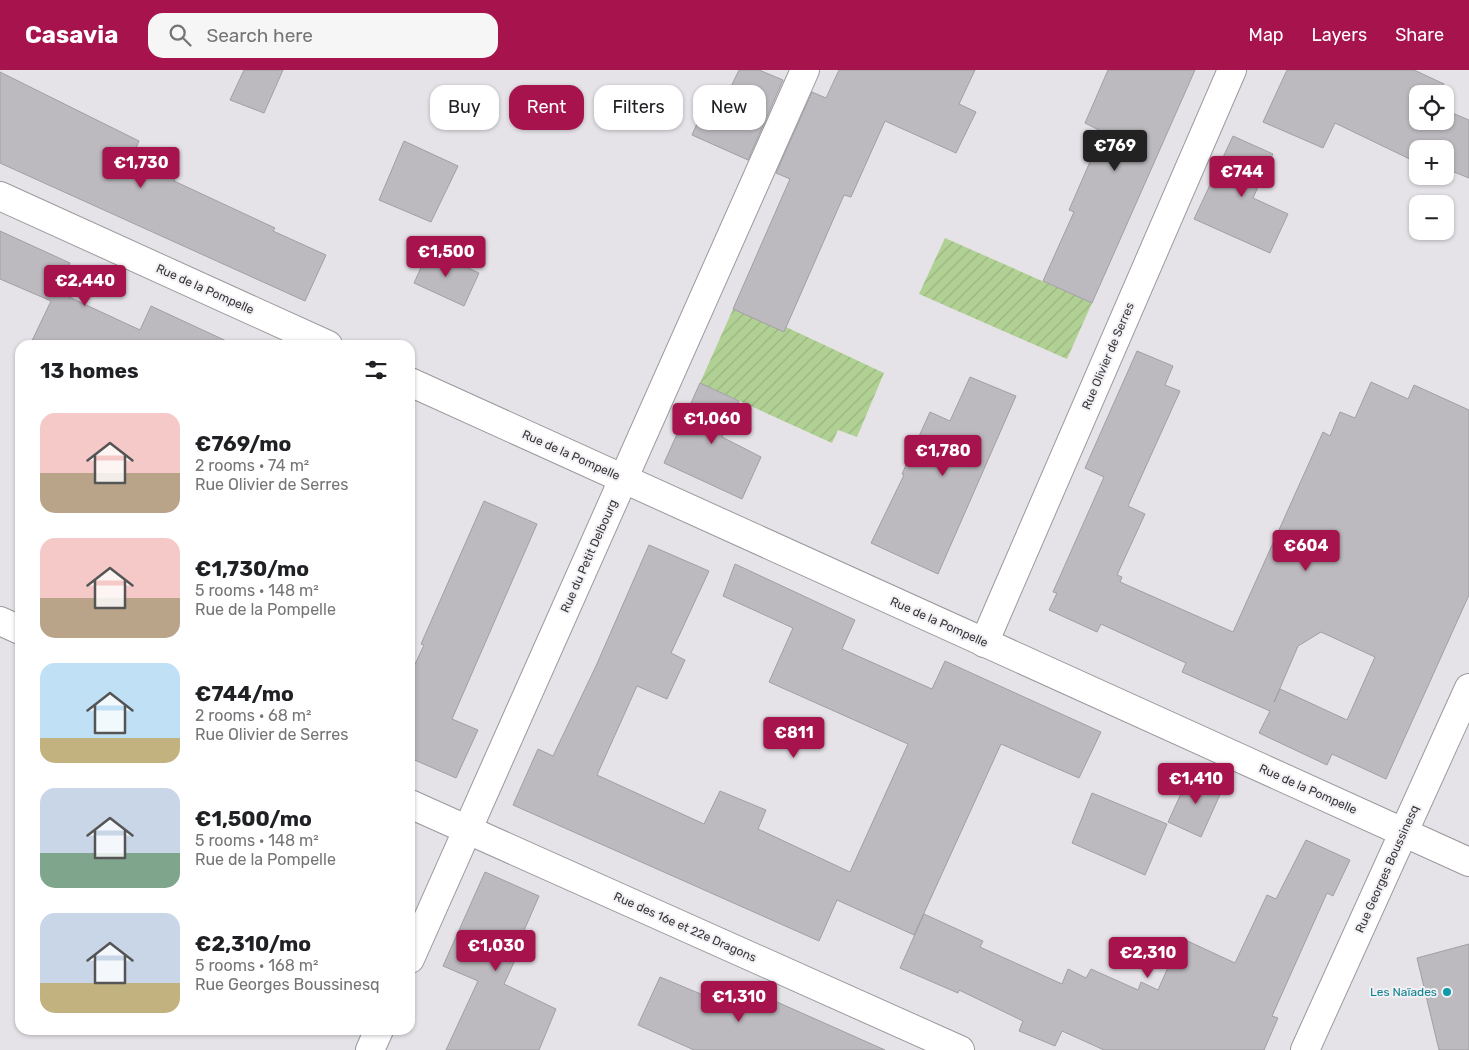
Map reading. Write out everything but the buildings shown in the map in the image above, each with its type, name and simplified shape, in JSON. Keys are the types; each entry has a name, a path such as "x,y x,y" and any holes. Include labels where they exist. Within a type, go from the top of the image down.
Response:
{"street":[{"name":"Rue du Petit Delbourg","path":"415,948 805,70"},
{"name":"Rue Olivier de Serres","path":"984,643 1232,70"},
{"name":"Rue de la Pompelle","path":"0,196 317,340"},
{"name":"Rue de la Pompelle","path":"415,384 1469,862"},
{"path":"0,621 15,628"},
{"name":"Rue Georges Boussinesq","path":"1304,1050 1469,688"},
{"name":"Rue des 16e et 22e Dragons","path":"415,806 960,1050"},
{"path":"370,1050 377,1035"}],"green space":[{"path":"945,238 1092,303 1067,359 919,294"},
{"path":"733,309 784,332 786,327 884,373 857,437 838,430 832,443 700,383"}],"place":[{"name":"Les Naïades","path":"1447,992"}]}
